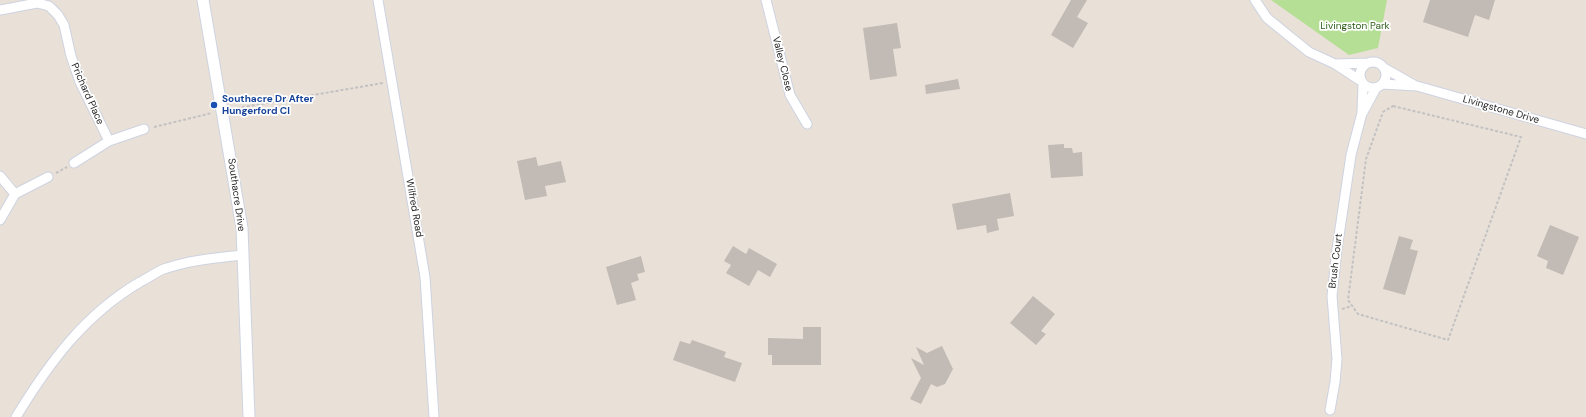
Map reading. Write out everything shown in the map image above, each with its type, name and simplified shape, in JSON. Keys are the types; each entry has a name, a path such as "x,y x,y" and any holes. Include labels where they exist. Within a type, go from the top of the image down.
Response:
{"street":[{"name":"Southacre Drive","path":"203,0 241,222 249,417"},
{"name":"Wilfred Road","path":"378,0 425,277 434,417"},
{"name":"Valley Close","path":"766,0 790,95 807,124"},
{"path":"1255,0 1267,18 1308,52 1335,64 1362,83 1372,88 1379,86 1385,79 1384,68 1374,62 1335,64"},
{"name":"Prichard Place","path":"0,10 37,3 49,6 58,15 64,25 71,56 80,82 109,141"},
{"path":"1362,83 1361,71 1368,63"},
{"name":"Livingstone Drive","path":"1384,68 1417,86 1586,134"},
{"name":"Brush Court","path":"1330,410 1337,359 1332,296 1337,249 1351,155 1362,113 1362,83"},
{"name":"Livingstone Drive","path":"1379,86 1417,86"},
{"name":"Brush Court","path":"1362,113 1379,86"},
{"path":"74,164 109,141 144,129"},
{"path":"0,176 15,194"},
{"path":"0,220 15,194 48,177"},
{"path":"16,417 36,384 66,343 99,312 130,289 166,268 217,258 242,255"}],"path":[{"path":"144,129 222,111 392,82"},
{"path":"1393,106 1521,137 1448,340 1358,314 1348,300 1366,159 1382,112 1393,106"},
{"path":"48,177 74,164"}],"green space":[{"name":"Livingston Park","path":"1271,0 1387,0 1378,48 1349,55"}],"building":[{"path":"1071,0 1087,0 1077,17 1088,23 1073,48 1051,35"},
{"path":"1430,0 1495,0 1489,20 1475,15 1468,37 1423,22"},
{"path":"897,23 901,48 893,49 897,76 870,80 863,28"},
{"path":"958,79 960,89 926,94 925,85"},
{"path":"1064,144 1064,148 1072,148 1073,153 1082,152 1083,176 1051,178 1048,145"},
{"path":"536,157 538,166 561,161 566,182 545,186 547,196 525,200 517,161"},
{"path":"1010,193 1014,216 997,219 999,230 987,233 986,225 957,230 952,204"},
{"path":"1550,225 1579,237 1563,275 1546,268 1548,261 1537,256"},
{"path":"1399,236 1413,240 1410,249 1418,251 1405,295 1383,289"},
{"path":"733,246 746,254 749,248 777,264 770,277 758,270 749,286 726,273 731,265 724,261"},
{"path":"641,256 645,272 637,274 639,280 631,283 636,300 617,305 606,267"},
{"path":"1033,296 1055,314 1041,331 1046,334 1036,345 1010,323"},
{"path":"803,327 821,327 821,365 772,365 772,355 768,355 768,338 803,339"},
{"path":"692,340 726,352 724,357 742,363 735,382 673,360 680,341 690,344"},
{"path":"942,346 953,369 945,384 937,387 931,384 921,404 910,399 921,378 911,358 924,365 916,347 927,353"}],"place":[{"name":"Southacre Dr After Hungerford Cl","path":"214,105"}]}
